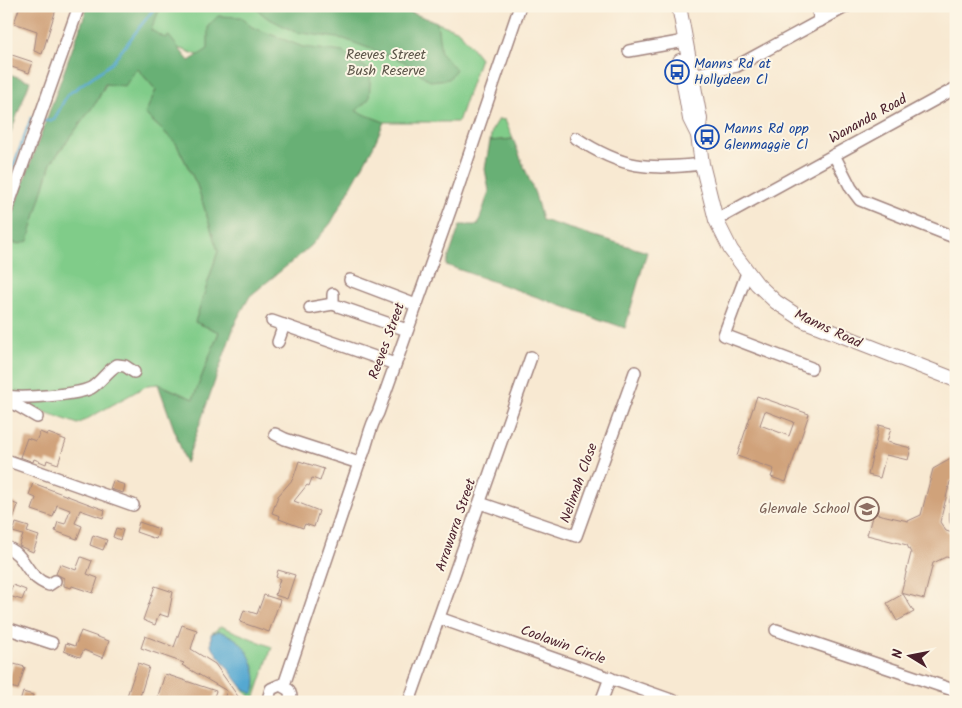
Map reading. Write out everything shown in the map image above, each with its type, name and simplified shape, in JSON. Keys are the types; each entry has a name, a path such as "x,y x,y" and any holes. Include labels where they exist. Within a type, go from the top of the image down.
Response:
{"main road":[{"name":"Manns Road","path":"670,6 692,75 700,120 698,135 702,164 716,220 725,241 746,273 776,302 804,321 920,368 956,380"},
{"name":"Manns Road","path":"679,6 690,119 698,135"},
{"name":"Manns Road","path":"920,368 956,386"}],"street":[{"path":"6,212 79,6"},
{"name":"Reeves Street","path":"284,686 359,463 366,449 369,430 378,413 520,6"},
{"path":"817,6 820,21"},
{"path":"692,75 737,66 847,6"},
{"path":"629,51 681,42"},
{"name":"Wananda Road","path":"716,220 956,88"},
{"path":"576,138 600,154 630,165 666,168 702,164"},
{"path":"834,155 850,188 860,200 956,238"},
{"path":"746,273 724,335 811,368"},
{"path":"350,280 416,305"},
{"path":"310,308 333,299 407,330"},
{"path":"272,321 395,364"},
{"path":"278,342 284,325"},
{"name":"Arrawarra Street","path":"409,702 531,357"},
{"path":"6,396 21,398 91,388 117,365 125,366 134,372"},
{"name":"Nelimah Close","path":"480,502 576,536 635,372"},
{"path":"6,401 37,417"},
{"path":"275,434 359,463"},
{"path":"6,460 133,505"},
{"path":"956,501 956,520"},
{"path":"6,547 16,551 33,578 49,585 55,581"},
{"name":"Coolawin Circle","path":"439,618 677,702"},
{"path":"6,628 52,642"},
{"path":"776,630 956,691"},
{"path":"601,702 610,678"},
{"path":"271,702 269,696 271,689 277,685 284,686 289,690 292,701"}],"green space":[{"path":"88,6 161,6 151,30 165,38 169,36 189,61 208,49 208,26 218,16 241,17 252,27 303,47 343,52 371,71 369,99 356,111 384,122 373,147 331,223 311,246 250,296 236,321 186,463 158,384 193,399 219,332 195,322 218,251 197,185 176,143 145,114 156,90 137,68 125,86 105,84 97,101 51,163 28,241 20,244 6,241 6,230"},
{"name":"Reeves Street Bush Reserve","path":"93,6 392,6 459,31 480,58 458,122 384,122 89,16"},
{"path":"253,6 392,6 437,22 441,54 456,69 449,79 430,81 403,61 344,39 295,32 266,17"},
{"path":"137,68 156,90 145,114 176,143 197,185 218,251 195,322 219,332 193,399 159,384 148,385 78,424 6,398 6,297 10,289 6,287 6,241 20,244 28,240 51,163 97,101 106,84"},
{"path":"6,73 30,81 6,145"},
{"path":"499,119 505,120 513,139 490,141 492,130"},
{"path":"513,139 535,194 542,220 647,252 625,328 446,265 460,225 478,225 489,191 485,169 490,141"},
{"path":"221,626 272,647 253,702 242,687 252,693 220,631 211,634"}],"water":[{"path":"219,631 235,639 248,653 254,667 256,682 252,694 242,687 211,646 211,634"}],"building":[{"path":"20,6 57,6 42,54 34,51 37,31 14,23"},
{"path":"6,53 33,62 29,73 6,65"},
{"path":"757,396 809,414 786,482 771,477 774,469 737,456","holes":["765,411 794,422 789,436 760,425"]},
{"path":"879,425 891,428 887,442 911,448 908,460 886,455 880,478 868,475"},
{"path":"40,432 66,440 58,464 47,460 46,464 34,459 33,462 20,457 27,438 36,441"},
{"path":"956,456 956,478 950,482 940,522 946,531 956,534 956,559 946,557 933,563 924,599 901,593 911,553 907,545 867,535 873,513 908,521 921,515 933,469"},
{"path":"299,461 324,469 320,481 312,478 309,486 307,485 294,501 319,511 314,527 305,524 303,528 279,519 280,516 272,513 278,496 293,479"},
{"path":"113,481 125,485 123,493 110,489"},
{"path":"33,483 105,510 103,518 80,510 75,523 82,526 77,539 55,531 58,522 65,524 70,510 57,505 53,517 32,510 36,498 29,495"},
{"path":"6,500 18,505 13,519 6,516"},
{"path":"139,522 159,529 156,539 136,532"},
{"path":"16,523 29,527 27,532 39,536 33,552 19,546 23,535 13,532"},
{"path":"116,528 123,530 120,540 113,537"},
{"path":"93,535 107,540 103,550 90,545"},
{"path":"81,557 92,561 87,574 98,578 93,593 72,586 71,588 64,586 64,578 56,574 60,564 76,570"},
{"path":"278,570 295,575 287,599 275,595 280,579 276,577"},
{"path":"13,585 26,590 22,600 9,596"},
{"path":"155,586 173,592 168,617 159,614 155,625 143,620"},
{"path":"903,594 914,612 897,621 887,603"},
{"path":"264,595 280,600 269,632 240,622 244,610 257,614"},
{"path":"182,625 197,630 191,649 215,664 242,702 226,702 224,698 227,691 182,665 184,663 141,648 145,636 174,647"},
{"path":"81,631 109,641 103,658 84,650 80,657 64,651 66,643 75,646"},
{"path":"138,663 149,667 138,702 125,702"},
{"path":"14,664 25,667 18,689 6,686"},
{"path":"165,674 216,691 212,702 156,702"},
{"path":"23,692 33,695 31,702 20,702"}],"waterway":[{"path":"42,121 54,120 67,95 112,63 156,6"},
{"path":"6,186 31,118 36,119"}],"place":[{"name":"Manns Rd at Hollydeen Cl","path":"677,72"},
{"name":"Manns Rd opp Glenmaggie Cl","path":"707,137"},
{"name":"Glenvale School","path":"867,509"}]}
